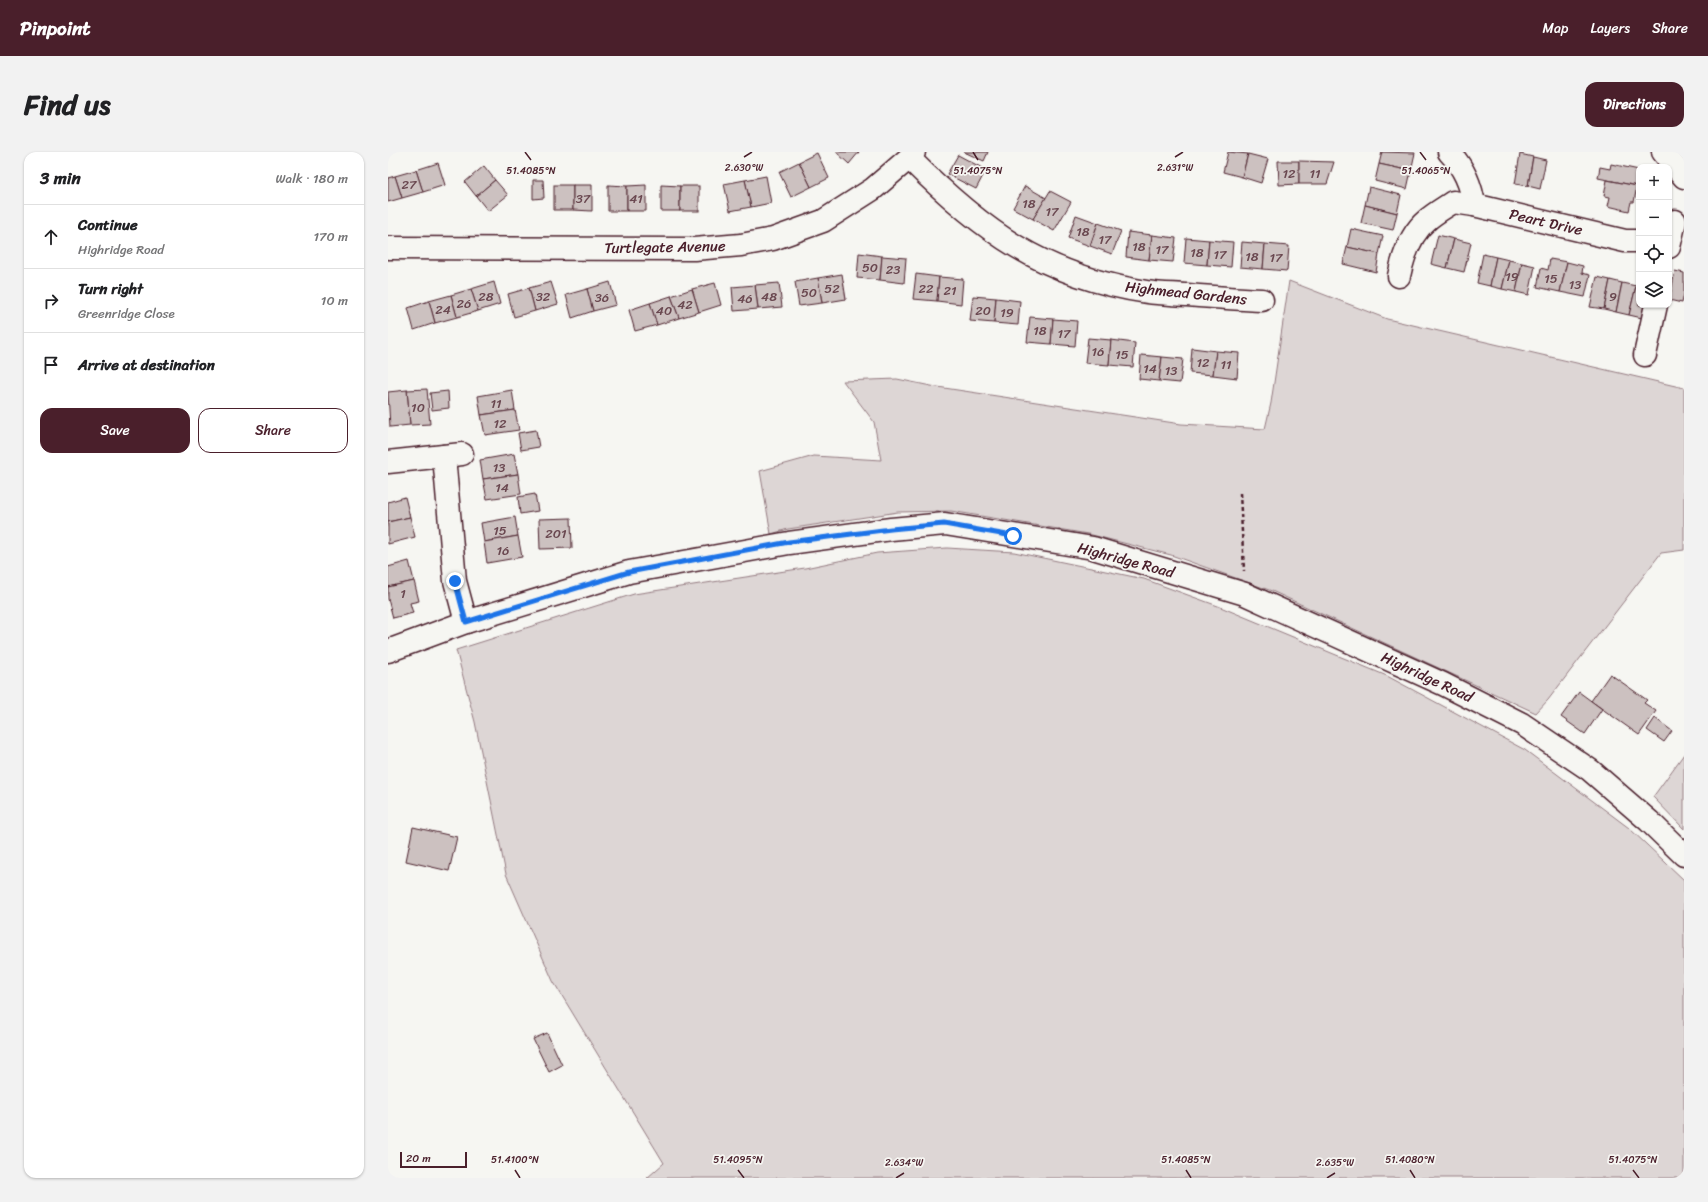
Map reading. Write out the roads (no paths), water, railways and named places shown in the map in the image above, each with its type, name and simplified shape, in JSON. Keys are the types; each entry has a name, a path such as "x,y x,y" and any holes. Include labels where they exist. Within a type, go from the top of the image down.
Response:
{"street":[{"path":"1399,276 1403,259 1415,234 1425,221 1464,204 1471,188 1460,163 1449,152"},
{"path":"1664,152 1684,178"},
{"name":"Turtlegate Avenue","path":"388,248 694,249 741,245 774,239 823,221 873,189 912,155"},
{"name":"Highmead Gardens","path":"912,155 965,210 1002,238 1034,257 1074,274 1110,285 1149,292 1262,300"},
{"name":"Peart Drive","path":"1464,204 1625,241 1636,241"},
{"path":"1672,236 1676,219"},
{"path":"1645,355 1655,308"},
{"path":"388,462 453,455 455,581 466,622"},
{"name":"Highridge Road","path":"388,651 466,622 629,572 789,542 944,524 1093,548 1245,594 1443,684 1522,724 1590,770 1649,821 1684,855"}]}
